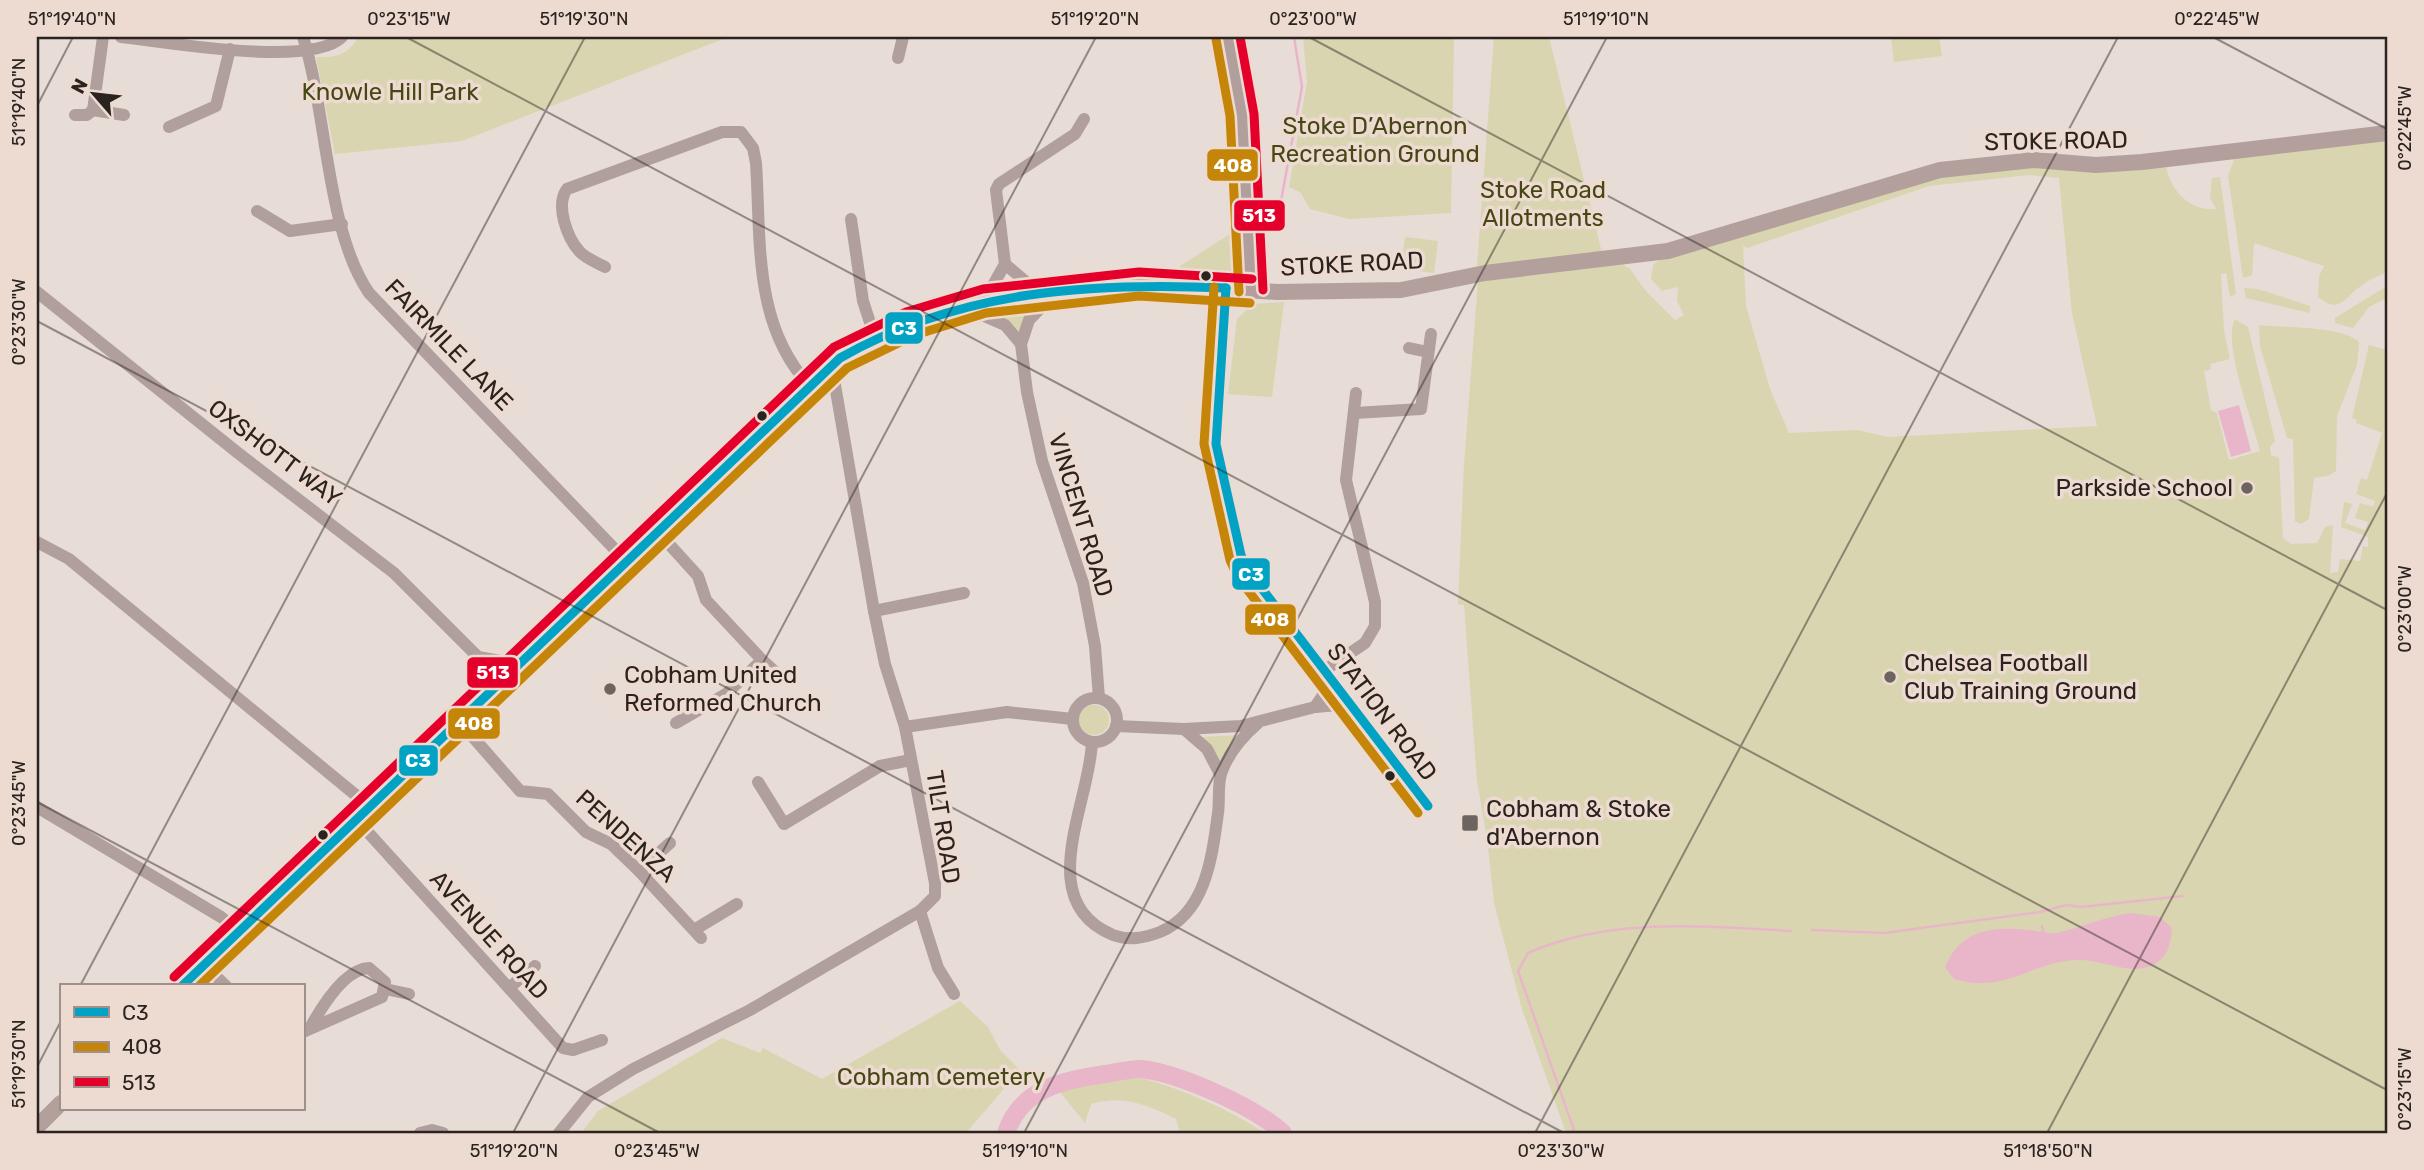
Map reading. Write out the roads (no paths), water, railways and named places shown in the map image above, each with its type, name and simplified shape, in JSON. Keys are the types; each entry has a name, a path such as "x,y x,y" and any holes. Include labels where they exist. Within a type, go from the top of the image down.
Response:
{"main road":[{"name":"STOKE ROAD","path":"184,984 826,369 875,338 959,306 1039,293 1139,284 1251,291 1401,290 1485,273 1668,251 1954,168 2034,160 2096,165 2142,162 2387,133"},
{"path":"37,1127 60,1104"}],"street":[{"path":"75,115 87,115 93,110 103,37"},
{"path":"121,37 230,49 308,51 330,46 342,37"},
{"name":"FAIRMILE LANE","path":"303,37 342,224 353,262 369,293 627,562"},
{"path":"898,58 903,37"},
{"path":"1228,37 1241,105 1251,291"},
{"path":"169,127 216,106 230,49"},
{"path":"93,110 124,115"},
{"path":"984,301 1005,264 996,190 999,184 1075,134 1084,119"},
{"path":"604,267 585,256 575,244 561,204 567,189 722,132 741,132 753,148 756,163 769,316 782,349 809,385"},
{"path":"257,211 290,231 342,224"},
{"path":"855,223 863,302 875,338"},
{"path":"1005,264 1039,293"},
{"name":"STATION ROAD","path":"1226,288 1216,444 1241,555 1247,569 1428,806"},
{"name":"OXSHOTT WAY","path":"37,292 237,453 384,564 412,588 478,657"},
{"path":"1021,344 1029,320 1057,292"},
{"path":"959,306 1005,325 1021,344"},
{"path":"1355,413 1421,409 1431,334"},
{"name":"VINCENT ROAD","path":"1021,344 1027,392 1042,461 1083,583 1095,646 1099,698"},
{"path":"1409,348 1428,352"},
{"name":"TILT ROAD","path":"559,1133 588,1097 633,1069 750,1010 920,911 932,901 935,883 905,727 885,664 835,385 826,369"},
{"path":"1325,670 1365,643 1375,626 1375,602 1346,480 1356,393"},
{"path":"658,532 698,576 706,600 774,671"},
{"path":"37,542 69,559 369,806"},
{"path":"874,611 964,593"},
{"path":"481,699 478,657 518,664"},
{"path":"676,723 726,694 762,660"},
{"path":"1315,707 1333,681"},
{"path":"1099,698 1111,705 1116,726 1105,740 1092,742 1076,732 1073,719 1081,702 1099,698"},
{"path":"1116,726 1184,729 1257,724 1315,707 1350,704"},
{"path":"905,727 1007,712 1073,719"},
{"name":"PENDENZA","path":"459,721 520,791 548,794 586,832 611,844 698,934 737,904"},
{"path":"1092,742 1091,765 1070,858 1070,876 1077,907 1087,919 1114,935 1130,939 1162,931 1177,922 1200,895 1207,877 1218,815 1220,774 1237,744 1257,724"},
{"path":"1184,729 1207,749 1220,774"},
{"path":"758,782 784,824 880,766 911,761"},
{"path":"37,807 221,916 239,931"},
{"name":"AVENUE ROAD","path":"356,819 563,1048 573,1050 602,1040"},
{"path":"639,871 670,843"},
{"path":"920,911 937,968 954,994"},
{"path":"204,965 224,984"},
{"path":"509,988 535,966"},
{"path":"369,968 385,982 386,989 382,997 326,1024 306,1030 354,971 369,968"},
{"path":"386,989 409,994"},
{"path":"420,1133 432,1130 443,1133"}],"waterway":[{"path":"1276,228 1302,87 1294,37"},
{"path":"1812,930 1884,933 2040,912 2066,905 2082,907 2183,896"},
{"path":"1575,1133 1518,971 1528,953 1560,942 1624,929 1691,926 1791,931"},
{"path":"2042,926 2043,932"},
{"path":"1006,1133 1022,1106 1045,1089 1074,1080 1138,1069 1177,1077 1217,1093 1255,1113 1283,1133"}],"place":[{"name":"Parkside School","path":"2247,488"},
{"name":"Chelsea Football Club Training Ground","path":"1890,677"},
{"name":"Cobham United Reformed Church","path":"610,689"},
{"name":"Cobham & Stoke d'Abernon","path":"1470,823"}],"park label":[{"name":"Knowle Hill Park","path":"390,92"},
{"name":"Stoke D’Abernon Recreation Ground","path":"1375,140"},
{"name":"Stoke Road Allotments","path":"1543,204"},
{"name":"Cobham Cemetery","path":"941,1077"}]}
